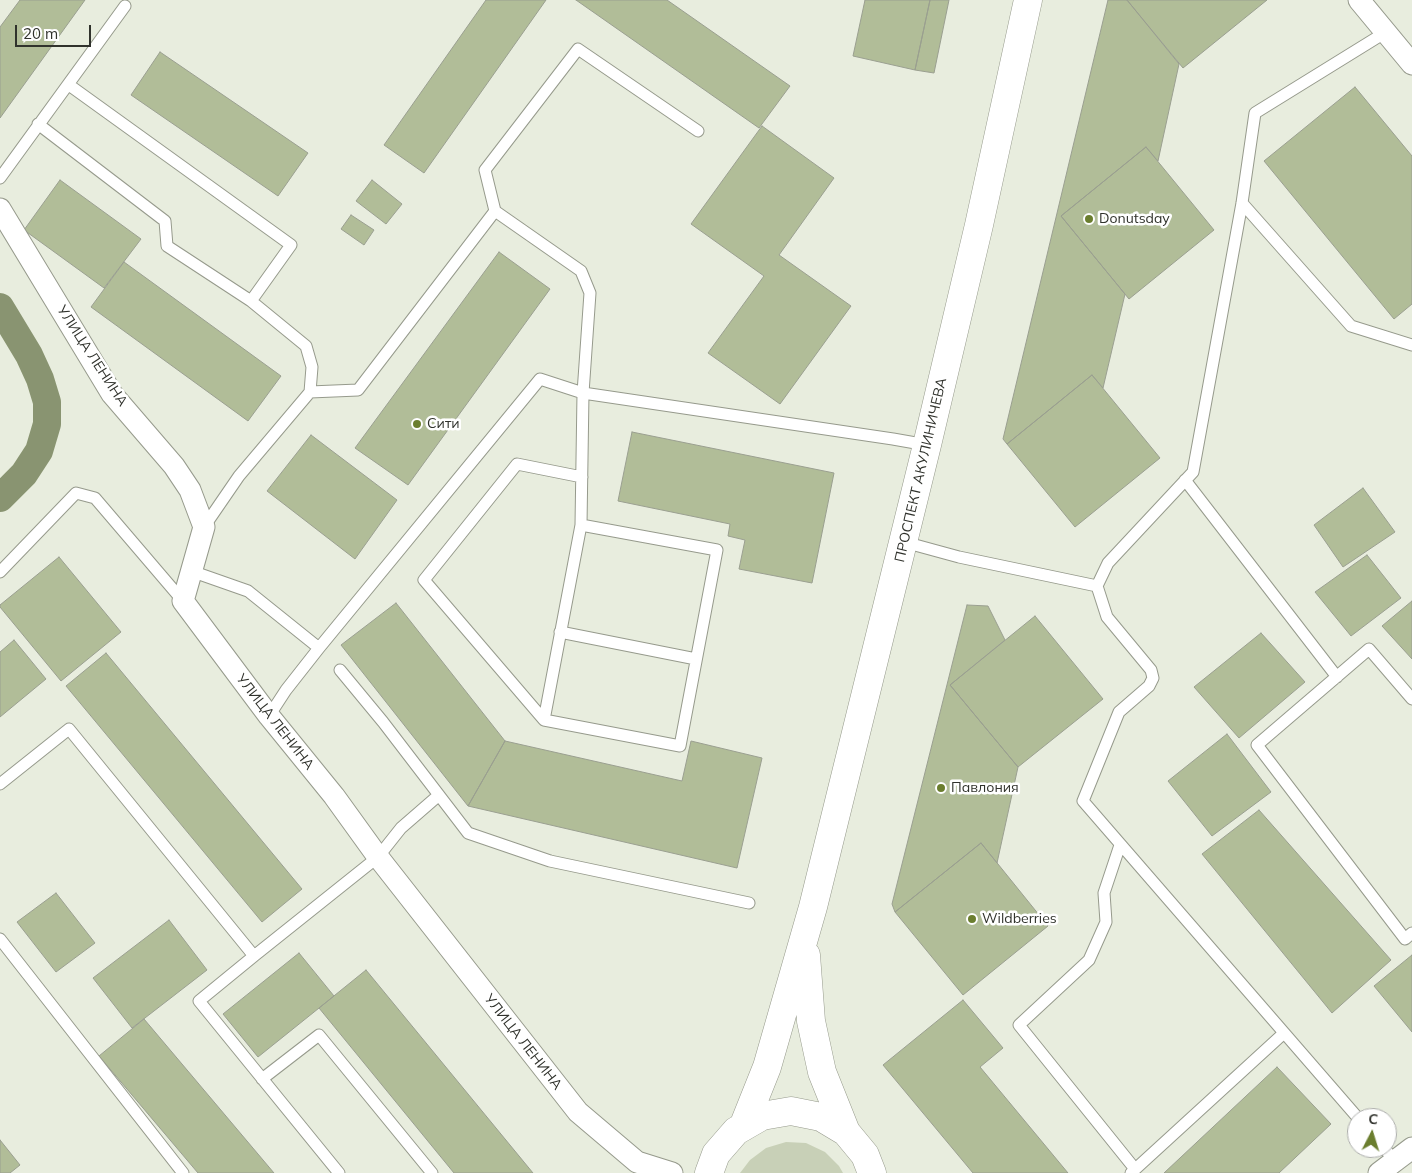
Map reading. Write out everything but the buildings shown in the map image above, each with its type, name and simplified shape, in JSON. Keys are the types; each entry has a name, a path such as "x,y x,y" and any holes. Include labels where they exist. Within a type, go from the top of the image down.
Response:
{"main road":[{"name":"ПРОСПЕКТ АКУЛИНИЧЕВА","path":"743,1127 767,1067 805,939 927,446 981,216 1028,0"},
{"path":"805,939 811,1020 822,1072 846,1132"},
{"path":"709,1173 716,1154 736,1131 762,1116 791,1111 821,1117 846,1132 866,1155 872,1173"}],"street":[{"path":"1359,0 1412,64"},
{"name":"УЛИЦА ЛЕНИНА","path":"0,209 112,394 174,466 190,490 204,527"},
{"path":"183,600 204,527"},
{"name":"УЛИЦА ЛЕНИНА","path":"183,600 269,716 334,796 378,857 578,1112 638,1162 672,1173"},
{"path":"1386,1161 1412,1148"}],"lane":[{"path":"0,178 125,6"},
{"path":"1349,1108 1083,801 1119,712 1149,686 1153,678 1151,670 1107,617 1097,586 1108,563 1193,472 1242,203 1255,113 1386,32"},
{"path":"544,720 581,525 583,393 590,293 581,271 495,211 485,170 578,49 698,131"},
{"path":"69,85 291,245 251,301"},
{"path":"38,124 165,221 167,246 251,301 306,346 312,367 310,392 239,476 204,527"},
{"path":"1242,203 1351,326 1412,345"},
{"path":"310,392 358,390 495,211"},
{"path":"269,716 286,690 319,648 540,379 583,393 883,437 927,446"},
{"path":"581,525 717,550 680,746 544,720 424,580 517,464 582,477"},
{"path":"1185,480 1337,677"},
{"path":"0,572 76,493 95,498 183,600"},
{"path":"904,542 959,557 1097,586"},
{"path":"190,571 248,591 319,648"},
{"path":"560,632 696,659"},
{"path":"1412,699 1369,650 1257,745 1405,939 1412,934"},
{"path":"340,670 383,722 468,833 550,861 749,903"},
{"path":"0,784 69,729 254,956"},
{"path":"339,1173 199,1001 378,857 400,828 439,795"},
{"path":"1120,844 1104,893 1106,922 1089,960 1019,1025 1133,1171 1284,1033"},
{"path":"0,940 183,1173"},
{"path":"262,1079 319,1035 432,1173"}],"green space":[{"path":"786,1142 806,1143 825,1152 839,1166 843,1173 740,1173 750,1160 766,1148"}],"waterway":[{"path":"0,307 29,355 40,379 47,402 47,424 39,451 24,474 0,498"}],"place":[{"name":"Donutsday","path":"1089,219"},
{"name":"Сити","path":"417,424"},
{"name":"Павлония","path":"941,788"},
{"name":"Wildberries","path":"972,919"}]}
